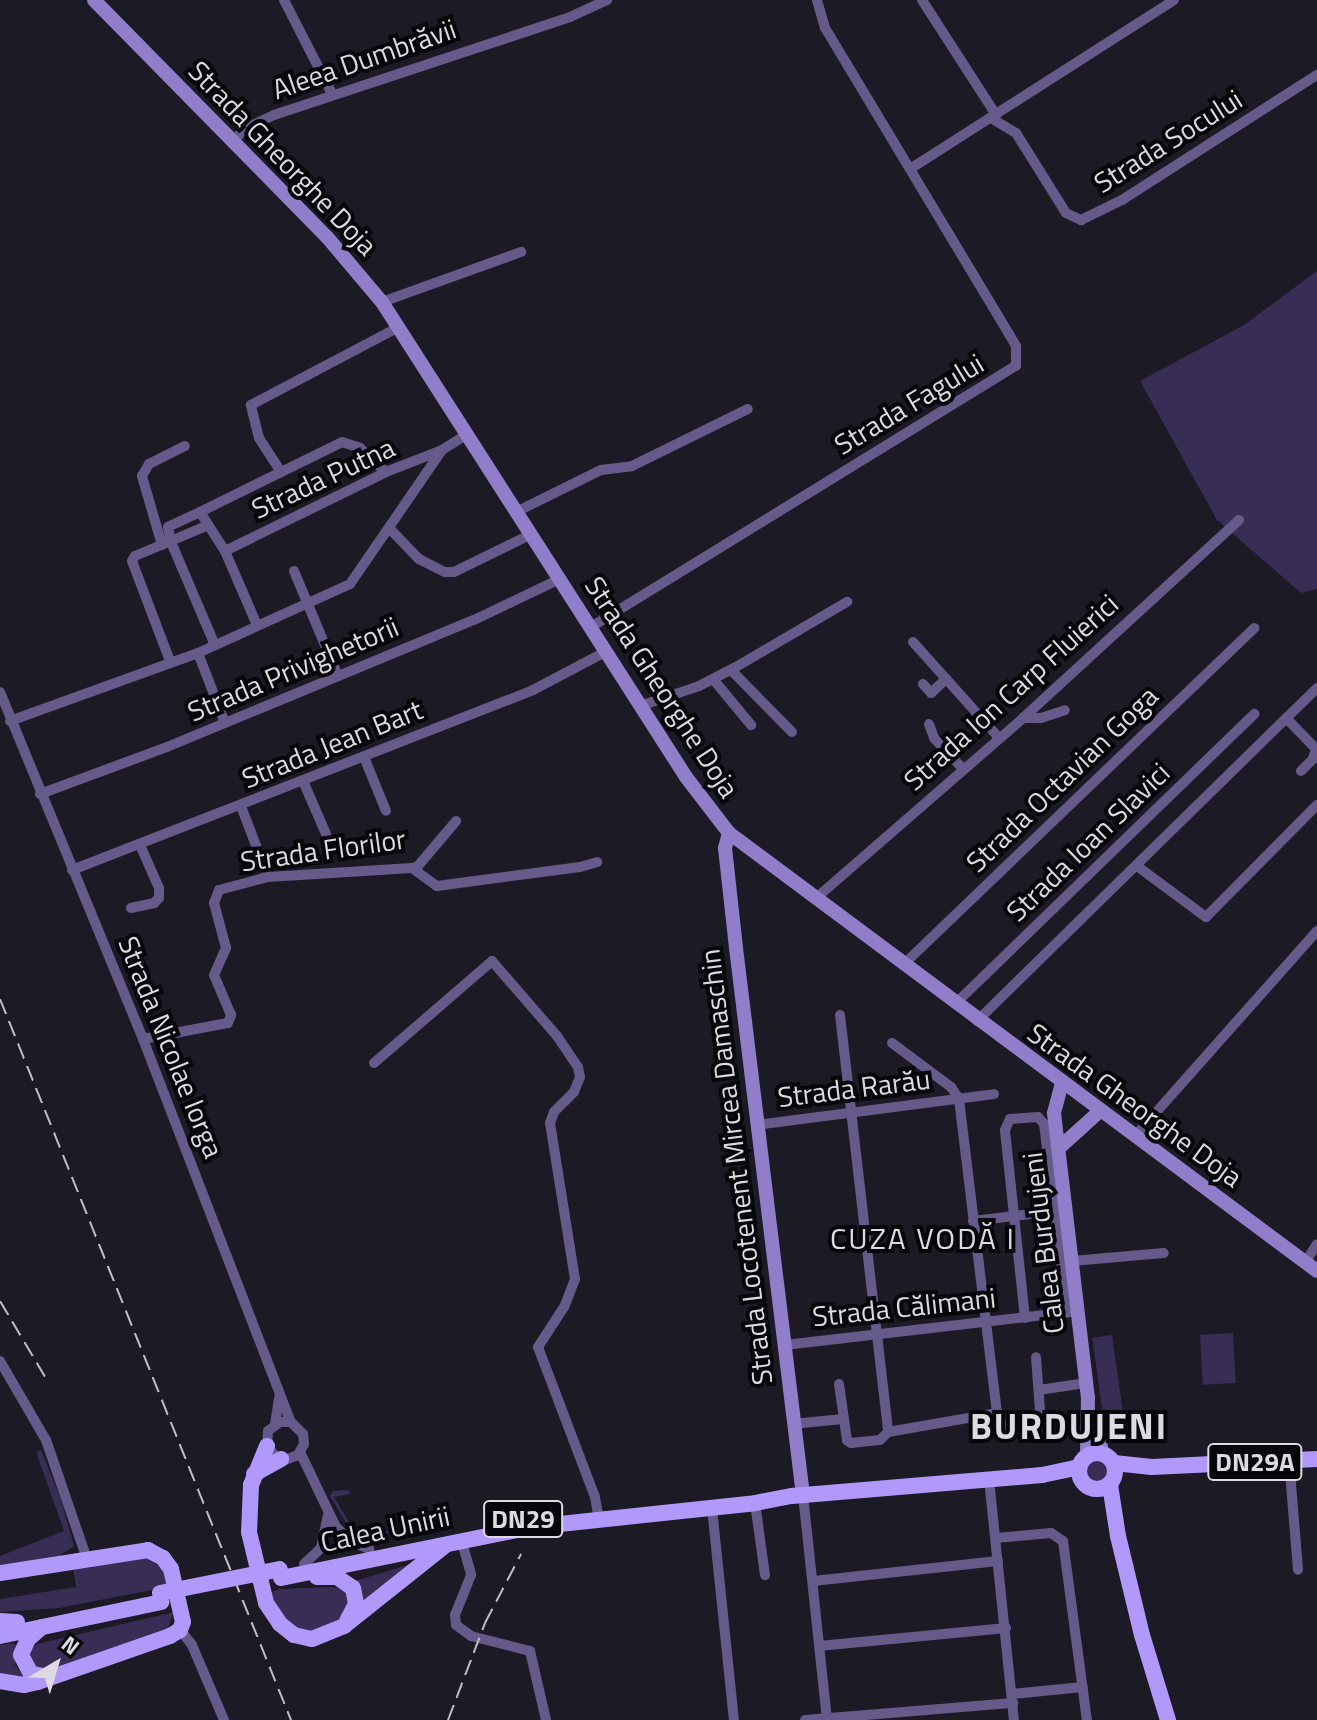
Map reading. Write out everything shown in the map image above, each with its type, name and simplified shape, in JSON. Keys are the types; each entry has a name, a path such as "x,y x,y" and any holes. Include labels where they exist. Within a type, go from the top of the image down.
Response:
{"main road":[{"name":"Strada Gheorghe Doja","path":"94,0 327,237 382,302 698,796 729,833 977,1021 1311,1267"},
{"name":"Strada Locotenent Mircea Damaschin","path":"729,833 725,848 803,1495"},
{"name":"Calea Burdujeni","path":"1062,1083 1054,1113 1072,1261 1072,1312 1098,1471 1118,1536 1152,1675 1168,1720"},
{"path":"1059,1148 1100,1111"},
{"path":"267,1446 254,1474 248,1499 249,1532 263,1591 274,1617 287,1631 303,1639 323,1637 344,1626 455,1540"},
{"path":"254,1474 285,1459"},
{"name":"Calea Unirii","path":"304,1568 369,1549 598,1514 760,1494 803,1495 1152,1467 1317,1459"},
{"name":"Calea Unirii","path":"0,1636 304,1568 598,1514 712,1508 785,1496"},
{"path":"0,1573 141,1550 163,1558 174,1575 183,1622 180,1630 49,1677 24,1685 0,1681"},
{"path":"304,1568 337,1577 353,1588 356,1604 344,1626"},
{"name":"Calea Unirii","path":"6,1623 160,1598"},
{"path":"43,1626 28,1639 21,1655 31,1674 49,1677"}],"street":[{"path":"284,0 332,94"},
{"name":"Aleea Dumbrăvii","path":"232,142 258,122 332,94 570,17 607,0"},
{"name":"Strada Fagului","path":"591,627 1016,366 1016,346 825,28 817,0"},
{"path":"922,0 993,117"},
{"path":"910,169 1174,0"},
{"name":"Strada Socului","path":"993,117 1016,133 1066,213 1081,220 1122,200 1317,75"},
{"path":"382,302 521,252"},
{"path":"281,472 259,438 251,405 399,327"},
{"path":"518,511 601,470 632,466 748,409"},
{"name":"Strada Putna","path":"225,551 386,472 442,450 468,434"},
{"path":"166,543 171,523 200,512 342,442 360,448 386,472"},
{"path":"185,446 149,464 142,476 166,543 214,643"},
{"name":"Strada Putna","path":"10,721 198,653 356,579 442,450"},
{"path":"200,512 206,526 225,551 257,625"},
{"name":"Strada Ion Carp Fluierici","path":"815,899 1023,718 1239,520"},
{"path":"170,661 132,566 135,556 206,526"},
{"path":"390,529 419,559 445,572 454,572 532,534"},
{"path":"294,571 338,676"},
{"name":"Strada Privighetorii","path":"40,794 225,723 474,620 560,579"},
{"path":"640,706 731,670 847,602"},
{"name":"Strada Octavian Goga","path":"903,965 1255,628"},
{"path":"913,642 999,738"},
{"name":"Strada Jean Bart","path":"72,870 533,690 605,652"},
{"path":"198,653 225,723"},
{"path":"731,670 792,732"},
{"path":"713,679 751,725"},
{"path":"923,684 931,693 946,679"},
{"path":"977,1021 1317,688"},
{"name":"Strada Nicolae Iorga","path":"0,692 143,1039 291,1422 303,1434 300,1452 311,1479 328,1516 343,1535 369,1549"},
{"path":"1023,718 1041,718 1065,710"},
{"name":"Strada Ioan Slavici","path":"955,1004 1254,714"},
{"path":"1286,718 1316,749 1313,759 1301,771"},
{"path":"929,724 934,738 963,769"},
{"path":"364,757 386,811"},
{"path":"303,781 326,834"},
{"path":"1137,866 1206,917 1317,805"},
{"path":"241,806 268,877"},
{"name":"Strada Florilor","path":"143,1039 228,1023 231,1015 214,975 227,944 214,898 219,890 268,877 412,868 418,866 456,821"},
{"path":"131,908 154,903 159,898 159,888 140,845"},
{"path":"412,868 437,886 580,867 597,862"},
{"path":"1135,1136 1317,931"},
{"path":"374,1063 492,961 557,1036 578,1067 580,1077 574,1092 554,1112 550,1123 575,1279 564,1307 538,1347 598,1514"},
{"path":"840,1015 888,1432"},
{"name":"Strada Rarău","path":"892,1043 951,1087 959,1099"},
{"name":"Strada Rarău","path":"756,1125 994,1094"},
{"path":"959,1099 997,1413 1005,1430 1036,1430 1041,1424 1036,1357"},
{"path":"1025,1318 1005,1125 1010,1119 1038,1117 1044,1124 1072,1312"},
{"path":"973,1221 1055,1211"},
{"path":"1311,1267 1317,1244"},
{"path":"1072,1261 1164,1253"},
{"name":"Strada Călimani","path":"785,1345 1072,1312"},
{"path":"0,1361 46,1440 87,1559"},
{"path":"839,1384 848,1443 880,1440 888,1432 997,1413"},
{"path":"280,1387 275,1424 266,1436 267,1446 311,1479"},
{"path":"1039,1390 1087,1390"},
{"path":"793,1424 843,1419"},
{"path":"275,1424 291,1422"},
{"path":"285,1459 300,1452"},
{"path":"1289,1460 1298,1570"},
{"path":"989,1479 1014,1720"},
{"path":"803,1495 827,1719"},
{"path":"755,1503 765,1575"},
{"path":"712,1508 734,1720"},
{"path":"304,1568 325,1541 328,1516"},
{"path":"996,1538 1051,1533 1063,1541 1087,1720"},
{"path":"455,1540 471,1575 455,1615 456,1625 471,1636 523,1647 534,1654 546,1720"},
{"path":"813,1581 998,1561"},
{"path":"819,1646 1006,1628"},
{"path":"180,1630 192,1645 224,1720"},
{"path":"805,1720 1012,1698 1083,1687"}],"shaded area":[{"path":"1317,271 1317,589 1301,593 1217,520 1140,381 1244,325"},
{"path":"1233,1333 1236,1383 1203,1385 1200,1335"},
{"path":"1112,1335 1123,1413 1103,1416 1092,1338"},
{"path":"41,1450 60,1497 74,1546 59,1556 0,1565 0,1556 64,1531 36,1452"},
{"path":"1097,1460 1105,1463 1108,1471 1105,1479 1097,1482 1089,1479 1086,1471 1089,1463"},
{"path":"349,1490 350,1494 334,1497 353,1529 370,1535 394,1529 395,1534 369,1539 352,1533 330,1496 333,1491"},
{"path":"147,1558 163,1569 172,1586 59,1608 0,1612 0,1599 76,1587 73,1567"},
{"path":"411,1564 358,1610 355,1581"},
{"path":"340,1588 352,1597 341,1620 310,1633 289,1625 267,1593 280,1589"},
{"path":"174,1612 167,1630 46,1674 36,1673 27,1651 37,1644"},
{"path":"0,1645 18,1645 15,1665 27,1679 0,1678"}],"railway":[{"path":"0,999 291,1720"},
{"path":"0,1301 48,1382"},
{"path":"448,1720 485,1623 521,1554"}],"district":[{"name":"CUZA VODĂ I","path":"923,1238"},
{"name":"BURDUJENI","path":"1069,1426"}]}
